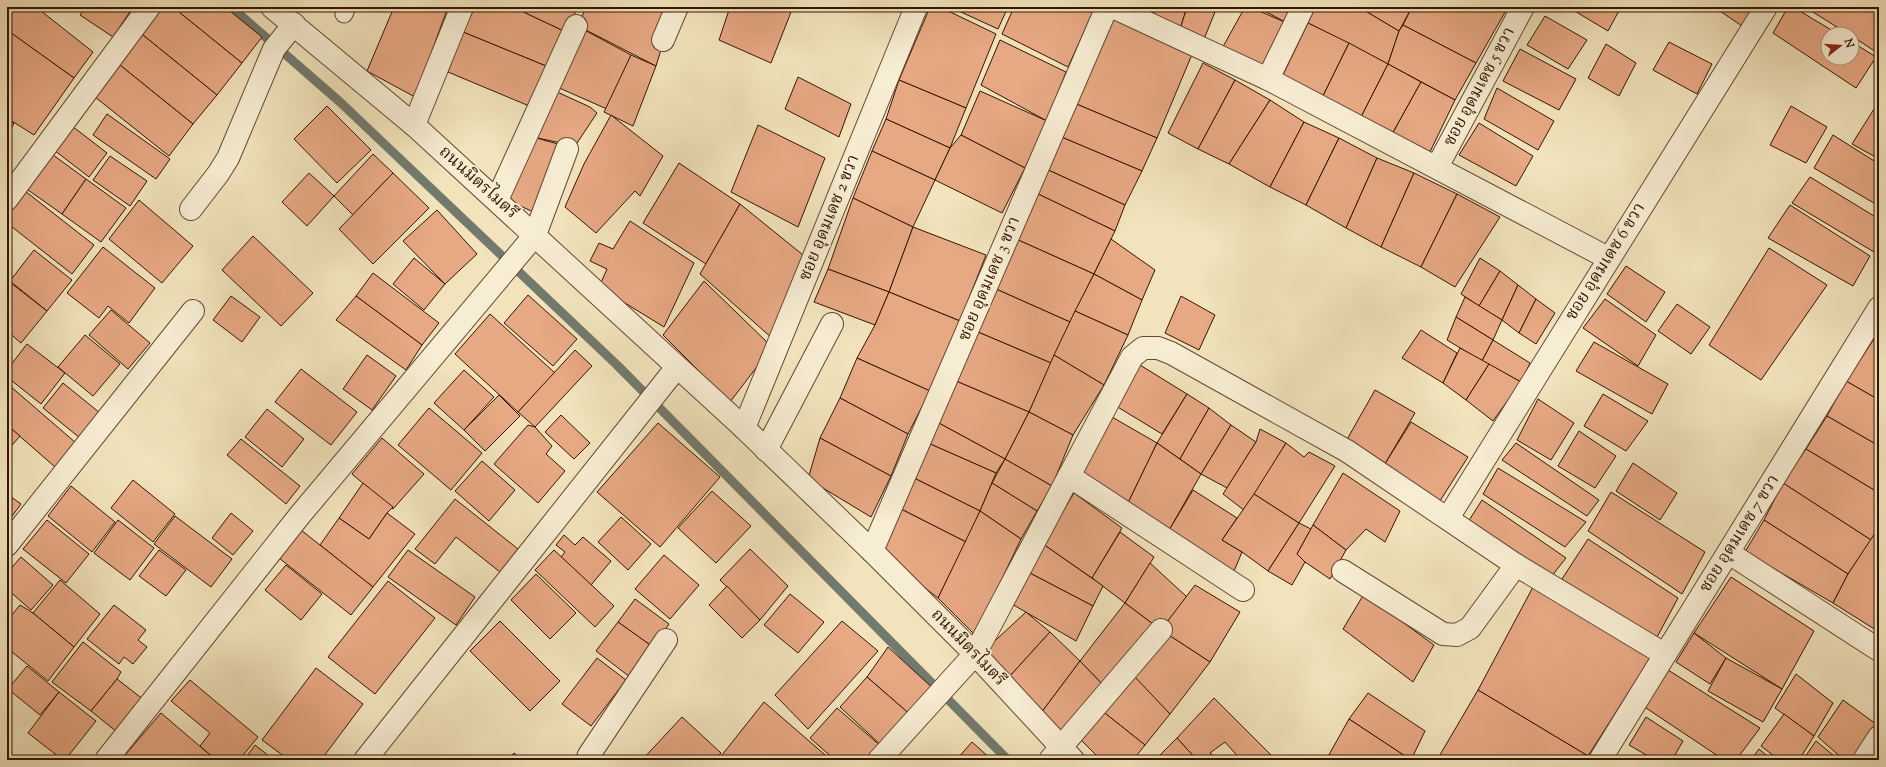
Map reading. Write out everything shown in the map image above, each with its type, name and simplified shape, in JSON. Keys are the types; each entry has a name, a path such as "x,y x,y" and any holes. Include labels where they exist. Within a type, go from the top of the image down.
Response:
{"street":[{"path":"7,199 149,7"},
{"name":"ถนนมิตรไมตรี","path":"272,7 414,125 744,428 872,551 975,654 1061,756"},
{"path":"414,125 462,7"},
{"path":"664,40 677,7"},
{"name":"ซอย อุดมเดช 2 ขวา","path":"744,428 916,7"},
{"name":"ซอย อุดมเดช 3 ขวา","path":"872,551 1107,7"},
{"path":"1113,7 1268,79 1438,167 1608,258"},
{"path":"1268,79 1303,7"},
{"name":"ซอย อุดมเดช 5 ขวา","path":"1438,167 1523,7"},
{"name":"ซอย อุดมเดช 6 ขวา","path":"1448,518 1608,258 1766,7"},
{"path":"191,209 218,174 228,158 274,49 294,24"},
{"path":"497,200 576,26"},
{"path":"106,760 300,515 535,235 567,149"},
{"name":"ซอย อุดมเดช 7 ขวา","path":"1600,760 1664,654 1729,553 1879,308"},
{"path":"7,545 193,311"},
{"path":"766,450 832,324"},
{"path":"879,760 975,654 1132,357 1143,348 1158,348 1171,353 1347,451 1516,565 1664,654"},
{"path":"365,760 677,367"},
{"path":"1069,476 1243,590"},
{"path":"1729,553 1879,650"},
{"path":"1343,571 1443,634 1457,635 1470,628 1516,565"},
{"path":"1061,756 1161,630"},
{"path":"587,760 666,640"},
{"path":"1864,760 1879,737"}],"building":[{"path":"15,7 36,7 93,52 74,78 7,30 7,18"},
{"path":"86,7 133,7 113,37 80,15"},
{"path":"158,7 173,7 242,63 217,95 138,31"},
{"path":"173,7 225,7 262,37 242,63"},
{"path":"394,7 448,7 415,97 367,71"},
{"path":"475,7 513,7 568,33 551,68 463,32"},
{"path":"513,7 577,7 568,33"},
{"path":"586,7 674,7 656,66 578,26"},
{"path":"730,7 793,7 771,63 719,40"},
{"path":"930,7 940,7 996,34 966,108 899,80"},
{"path":"950,7 1008,7 998,29"},
{"path":"1014,7 1088,7 1094,10 1068,67 1002,34"},
{"path":"1133,7 1157,7 1152,16"},
{"path":"1157,7 1187,7 1181,26 1152,16"},
{"path":"1187,7 1217,7 1204,39 1181,26"},
{"path":"1245,7 1250,7 1287,23 1262,73 1220,52"},
{"path":"1257,7 1293,7 1287,23"},
{"path":"1315,7 1359,7 1399,31 1388,64 1308,23"},
{"path":"1359,7 1412,7 1399,31"},
{"path":"1412,7 1508,7 1476,63 1403,25"},
{"path":"1568,7 1621,7 1608,31"},
{"path":"1714,7 1754,7 1742,26"},
{"path":"1788,7 1793,7 1825,26 1820,26 1820,64 1773,33"},
{"path":"1805,7 1868,7 1879,13 1879,54 1860,41 1860,26 1835,26"},
{"path":"1545,16 1587,40 1568,69 1527,45"},
{"path":"1114,17 1193,52 1157,138 1074,103"},
{"path":"1308,23 1349,43 1321,100 1281,79"},
{"path":"1403,25 1476,63 1455,100 1388,64 1399,31"},
{"path":"577,26 631,55 607,109 557,87"},
{"path":"7,30 74,78 34,135 7,118"},
{"path":"138,31 217,95 193,124 115,61"},
{"path":"463,32 551,68 534,108 448,72"},
{"path":"1000,40 1066,72 1047,121 981,85"},
{"path":"1669,42 1712,64 1697,94 1653,70"},
{"path":"1349,43 1388,64 1359,121 1321,100"},
{"path":"1606,44 1636,63 1619,96 1588,78"},
{"path":"1860,47 1876,57 1856,88 1823,66 1860,66"},
{"path":"1520,49 1576,79 1559,110 1503,81"},
{"path":"631,55 656,66 633,126 604,112"},
{"path":"115,61 193,124 169,156 90,93"},
{"path":"1203,63 1235,80 1198,149 1168,133"},
{"path":"1388,64 1421,82 1390,138 1359,121"},
{"path":"798,77 851,104 839,137 785,109"},
{"path":"899,80 966,108 950,148 886,119"},
{"path":"1235,80 1270,100 1229,164 1198,149"},
{"path":"1421,82 1455,100 1428,156 1390,138"},
{"path":"1497,88 1554,121 1538,150 1484,119"},
{"path":"555,91 590,107 597,113 575,146 533,137"},
{"path":"980,91 1047,121 1025,168 961,135"},
{"path":"1270,100 1304,122 1270,187 1229,164"},
{"path":"1074,103 1157,138 1142,171 1059,136"},
{"path":"327,106 371,150 337,183 294,139"},
{"path":"1791,106 1827,127 1806,163 1770,145"},
{"path":"1874,109 1879,112 1879,159 1852,144"},
{"path":"107,114 170,159 156,179 93,135"},
{"path":"611,115 663,156 640,196 635,191 596,233 565,207 584,164"},
{"path":"7,118 14,123 7,137"},
{"path":"886,119 950,148 935,180 872,151"},
{"path":"1304,122 1339,138 1306,205 1270,187"},
{"path":"1479,123 1533,156 1516,186 1459,155"},
{"path":"758,125 825,158 798,227 731,192"},
{"path":"72,126 107,153 89,177 54,150"},
{"path":"961,135 1025,168 1002,213 935,180 950,148"},
{"path":"1833,135 1879,164 1879,206 1814,168"},
{"path":"1059,136 1142,171 1125,205 1046,169"},
{"path":"533,137 565,146 538,214 509,201"},
{"path":"1339,138 1377,158 1346,228 1306,205"},
{"path":"872,151 935,180 913,227 853,198"},
{"path":"49,152 86,179 62,214 24,187"},
{"path":"373,154 393,173 353,215 334,196"},
{"path":"110,156 147,181 130,206 93,180"},
{"path":"1377,158 1414,173 1381,247 1346,228"},
{"path":"679,163 740,204 706,264 643,223"},
{"path":"1046,169 1125,205 1115,231 1034,192"},
{"path":"309,173 334,196 307,226 282,202"},
{"path":"393,173 429,208 373,264 339,229"},
{"path":"1414,173 1457,194 1421,267 1381,247"},
{"path":"1810,177 1879,219 1879,255 1792,203"},
{"path":"86,179 126,208 101,242 62,214"},
{"path":"25,191 94,245 72,274 7,223 7,215"},
{"path":"1034,192 1115,231 1094,274 1016,239"},
{"path":"1457,194 1500,217 1455,287 1421,267"},
{"path":"853,198 913,227 889,292 828,269"},
{"path":"139,200 193,246 162,283 109,239"},
{"path":"740,204 808,259 773,339 700,274"},
{"path":"1790,205 1870,256 1853,286 1768,238"},
{"path":"437,210 477,254 445,284 403,241"},
{"path":"630,221 694,263 664,327 599,287 607,269 590,261 599,243 613,249"},
{"path":"913,227 986,255 960,321 889,292"},
{"path":"253,236 313,293 281,326 222,270"},
{"path":"1016,239 1094,274 1070,322 996,289"},
{"path":"1111,239 1155,270 1142,300 1094,274"},
{"path":"103,247 155,288 129,323 108,306 99,318 67,293"},
{"path":"1769,248 1827,285 1761,380 1709,345"},
{"path":"34,250 72,280 47,311 10,281"},
{"path":"414,258 445,284 424,310 393,284"},
{"path":"1480,258 1500,271 1479,306 1461,294"},
{"path":"1626,266 1665,292 1646,322 1607,294"},
{"path":"828,269 889,292 875,325 814,302"},
{"path":"1500,271 1518,285 1502,320 1479,306"},
{"path":"373,273 439,323 422,345 356,296"},
{"path":"1094,274 1142,300 1128,335 1075,311"},
{"path":"7,280 47,311 21,343 7,331"},
{"path":"704,281 772,347 730,402 663,335"},
{"path":"1518,285 1536,299 1519,333 1502,320"},
{"path":"996,289 1070,322 1051,363 978,332"},
{"path":"889,292 960,321 930,391 857,358 875,325"},
{"path":"528,295 577,339 553,366 504,323"},
{"path":"231,296 260,317 242,342 213,320"},
{"path":"356,296 422,345 406,370 336,320"},
{"path":"1181,296 1215,315 1199,350 1165,333"},
{"path":"1465,297 1502,320 1493,340 1456,317"},
{"path":"1536,299 1555,313 1536,344 1519,333"},
{"path":"1605,299 1656,335 1638,366 1583,328"},
{"path":"1677,304 1710,327 1691,354 1658,331"},
{"path":"111,310 150,343 128,369 89,335"},
{"path":"1075,311 1128,335 1104,385 1054,355"},
{"path":"490,314 555,373 518,412 455,354"},
{"path":"1456,317 1493,340 1482,361 1447,340"},
{"path":"1421,330 1457,353 1443,383 1402,358"},
{"path":"1879,331 1879,342 1874,339"},
{"path":"978,332 1051,363 1029,412 956,381"},
{"path":"85,335 120,364 93,396 58,367"},
{"path":"1874,339 1879,342 1879,400 1846,381"},
{"path":"1493,340 1530,363 1521,382 1482,361"},
{"path":"1594,342 1668,384 1652,414 1576,371"},
{"path":"27,344 65,373 41,404 7,377 7,370"},
{"path":"1460,348 1489,364 1466,400 1443,383"},
{"path":"575,350 592,366 535,427 518,412"},
{"path":"367,355 396,376 372,410 343,389"},
{"path":"1054,355 1104,385 1073,435 1029,412"},
{"path":"857,358 930,391 908,434 840,398"},
{"path":"1489,364 1521,382 1493,421 1466,400"},
{"path":"1140,365 1187,394 1162,434 1116,406"},
{"path":"301,369 357,412 331,445 275,402"},
{"path":"464,370 494,397 464,430 434,403"},
{"path":"956,381 1029,412 1005,459 937,422"},
{"path":"1846,381 1879,400 1879,446 1827,416"},
{"path":"63,383 100,413 80,438 43,408"},
{"path":"10,386 76,443 55,467 7,425 7,389"},
{"path":"1375,390 1415,413 1383,467 1345,443"},
{"path":"1187,394 1209,408 1180,459 1157,443"},
{"path":"1603,394 1648,421 1626,451 1584,426"},
{"path":"499,395 520,416 485,451 464,430"},
{"path":"840,398 908,434 891,476 820,438"},
{"path":"1538,399 1574,423 1551,460 1517,440"},
{"path":"429,408 482,453 451,490 398,445"},
{"path":"1209,408 1231,425 1201,474 1180,459"},
{"path":"267,409 304,439 282,467 245,437"},
{"path":"1029,412 1073,435 1052,486 1005,459"},
{"path":"561,415 590,443 574,459 545,432"},
{"path":"1827,416 1879,446 1879,493 1806,449"},
{"path":"1112,417 1157,443 1127,505 1081,473"},
{"path":"937,422 1005,459 996,473 928,443"},
{"path":"1411,422 1468,457 1438,504 1383,467"},
{"path":"658,423 720,477 660,547 597,492"},
{"path":"7,425 20,436 7,451"},
{"path":"528,425 535,427 552,446 546,454 565,471 538,503 494,464"},
{"path":"1231,425 1256,442 1227,488 1201,474"},
{"path":"1260,429 1286,443 1245,511 1223,494 1256,442"},
{"path":"1579,431 1616,456 1595,488 1558,466"},
{"path":"382,438 424,474 393,509 352,474"},
{"path":"820,438 891,476 871,517 808,479"},
{"path":"241,439 300,486 286,504 227,455"},
{"path":"928,443 996,473 980,511 912,477"},
{"path":"1157,443 1201,474 1168,532 1127,505"},
{"path":"1286,443 1304,457 1309,452 1335,466 1299,523 1254,494"},
{"path":"1516,443 1599,500 1587,516 1502,460"},
{"path":"1806,449 1879,493 1879,527 1871,540 1783,483"},
{"path":"1005,459 1052,486 1037,511 992,483"},
{"path":"482,461 515,490 489,521 455,491"},
{"path":"1633,463 1677,493 1660,520 1616,491"},
{"path":"1498,468 1586,522 1565,547 1483,494"},
{"path":"1343,473 1400,511 1385,542 1366,529 1346,550 1313,525"},
{"path":"912,477 980,511 966,542 899,508"},
{"path":"133,480 175,514 153,542 111,508"},
{"path":"363,483 393,507 369,539 339,518"},
{"path":"992,483 1037,511 1021,539 980,511"},
{"path":"1783,483 1871,540 1848,574 1764,520"},
{"path":"71,486 115,522 92,552 48,516"},
{"path":"1193,490 1237,518 1222,540 1242,552 1232,576 1168,532"},
{"path":"712,491 751,526 716,563 678,528"},
{"path":"1611,492 1705,552 1682,594 1588,531"},
{"path":"1074,493 1122,528 1092,578 1043,544"},
{"path":"7,494 21,504 7,523"},
{"path":"1254,494 1299,523 1268,571 1242,552 1222,540"},
{"path":"455,499 518,549 500,572 456,537 435,564 415,549"},
{"path":"1482,500 1566,558 1551,577 1468,522"},
{"path":"899,508 966,542 938,598 879,552"},
{"path":"980,511 1021,539 975,635 938,598"},
{"path":"231,513 253,531 233,555 212,538"},
{"path":"387,513 415,534 373,587 320,545 339,518 369,539"},
{"path":"175,516 232,559 211,587 154,544"},
{"path":"621,517 651,544 628,570 598,542"},
{"path":"47,520 89,554 66,583 23,549"},
{"path":"118,520 154,548 130,580 94,553"},
{"path":"1764,520 1848,574 1833,603 1745,552"},
{"path":"1299,523 1311,529 1297,554 1305,562 1292,585 1268,571"},
{"path":"1313,525 1346,550 1330,579 1305,562 1297,554"},
{"path":"1879,527 1879,632 1833,603 1848,574"},
{"path":"301,530 373,587 351,615 279,558"},
{"path":"1120,532 1154,557 1125,603 1092,578"},
{"path":"564,535 575,545 583,537 611,561 591,585 561,557 565,552 556,545"},
{"path":"1588,539 1678,598 1656,639 1560,582"},
{"path":"1043,544 1103,586 1093,606 1026,571"},
{"path":"750,549 788,586 760,620 720,580"},
{"path":"159,550 186,570 166,596 139,576"},
{"path":"408,550 475,597 456,625 388,577"},
{"path":"554,550 614,606 595,627 535,570"},
{"path":"664,555 699,585 670,619 635,589"},
{"path":"21,557 53,585 31,610 7,589 7,573"},
{"path":"1150,563 1187,597 1161,630 1125,603"},
{"path":"286,565 322,594 301,620 265,590"},
{"path":"1026,571 1093,606 1076,641 1010,603"},
{"path":"536,574 576,613 550,639 511,600"},
{"path":"1731,577 1814,631 1782,689 1694,633"},
{"path":"60,580 100,614 74,647 33,613"},
{"path":"388,581 435,618 375,694 328,657"},
{"path":"1195,585 1240,612 1210,662 1161,630"},
{"path":"727,586 760,620 742,638 709,605"},
{"path":"1533,587 1651,657 1588,756 1478,690"},
{"path":"790,594 824,622 798,653 764,625"},
{"path":"1364,594 1434,645 1413,682 1343,629"},
{"path":"635,599 669,624 653,647 618,622"},
{"path":"1125,603 1161,630 1105,687 1080,661"},
{"path":"20,605 33,613 74,647 48,681 7,648 7,621"},
{"path":"114,605 146,630 138,640 147,647 133,664 124,657 119,664 87,639"},
{"path":"1026,612 1050,632 1009,677 984,651"},
{"path":"500,621 560,681 530,711 470,651"},
{"path":"842,621 878,651 808,729 775,695"},
{"path":"618,622 653,647 630,677 596,651"},
{"path":"1161,630 1210,662 1170,714 1127,670"},
{"path":"1050,632 1080,661 1041,713 1009,677"},
{"path":"1694,633 1726,658 1710,684 1676,662"},
{"path":"83,642 121,672 91,711 52,682"},
{"path":"888,647 937,692 913,717 867,677"},
{"path":"597,658 626,680 591,726 562,704"},
{"path":"1726,658 1782,689 1763,722 1708,691"},
{"path":"1080,661 1105,687 1064,735 1041,713"},
{"path":"27,666 59,692 40,715 8,689"},
{"path":"316,668 363,704 321,760 289,760 262,740"},
{"path":"1668,670 1760,728 1736,760 1724,760 1643,706"},
{"path":"1796,674 1833,703 1814,736 1775,708"},
{"path":"1134,676 1170,714 1145,745 1101,710"},
{"path":"867,677 913,717 883,747 840,707"},
{"path":"117,679 144,700 117,732 91,711"},
{"path":"190,680 258,737 239,760 216,760 200,746 210,733 171,701"},
{"path":"1478,690 1588,756 1586,760 1437,760"},
{"path":"59,692 96,721 65,760 28,733"},
{"path":"1368,693 1425,731 1411,760 1349,719"},
{"path":"1214,698 1274,758 1271,760 1241,760 1225,742 1210,753 1218,760 1197,760 1177,738"},
{"path":"1843,700 1876,724 1852,760 1844,760 1818,737"},
{"path":"764,702 831,760 718,760"},
{"path":"837,708 883,748 871,760 835,760 810,738"},
{"path":"1101,710 1145,745 1133,760 1101,760 1078,737"},
{"path":"161,713 216,760 131,760 125,755"},
{"path":"1784,714 1814,736 1799,760 1779,760 1761,746"},
{"path":"682,717 721,753 714,760 642,760"},
{"path":"1646,717 1683,741 1672,760 1655,760 1629,745"},
{"path":"1349,719 1411,760 1326,760"},
{"path":"1177,738 1197,760 1155,760"},
{"path":"1816,741 1839,760 1803,760"},
{"path":"972,742 991,759 991,760 956,760"},
{"path":"255,745 274,760 244,760"},
{"path":"1759,749 1772,760 1751,760"},
{"path":"514,753 522,760 508,760"}],"waterway":[{"path":"231,7 340,102 617,365 1008,760"}]}
